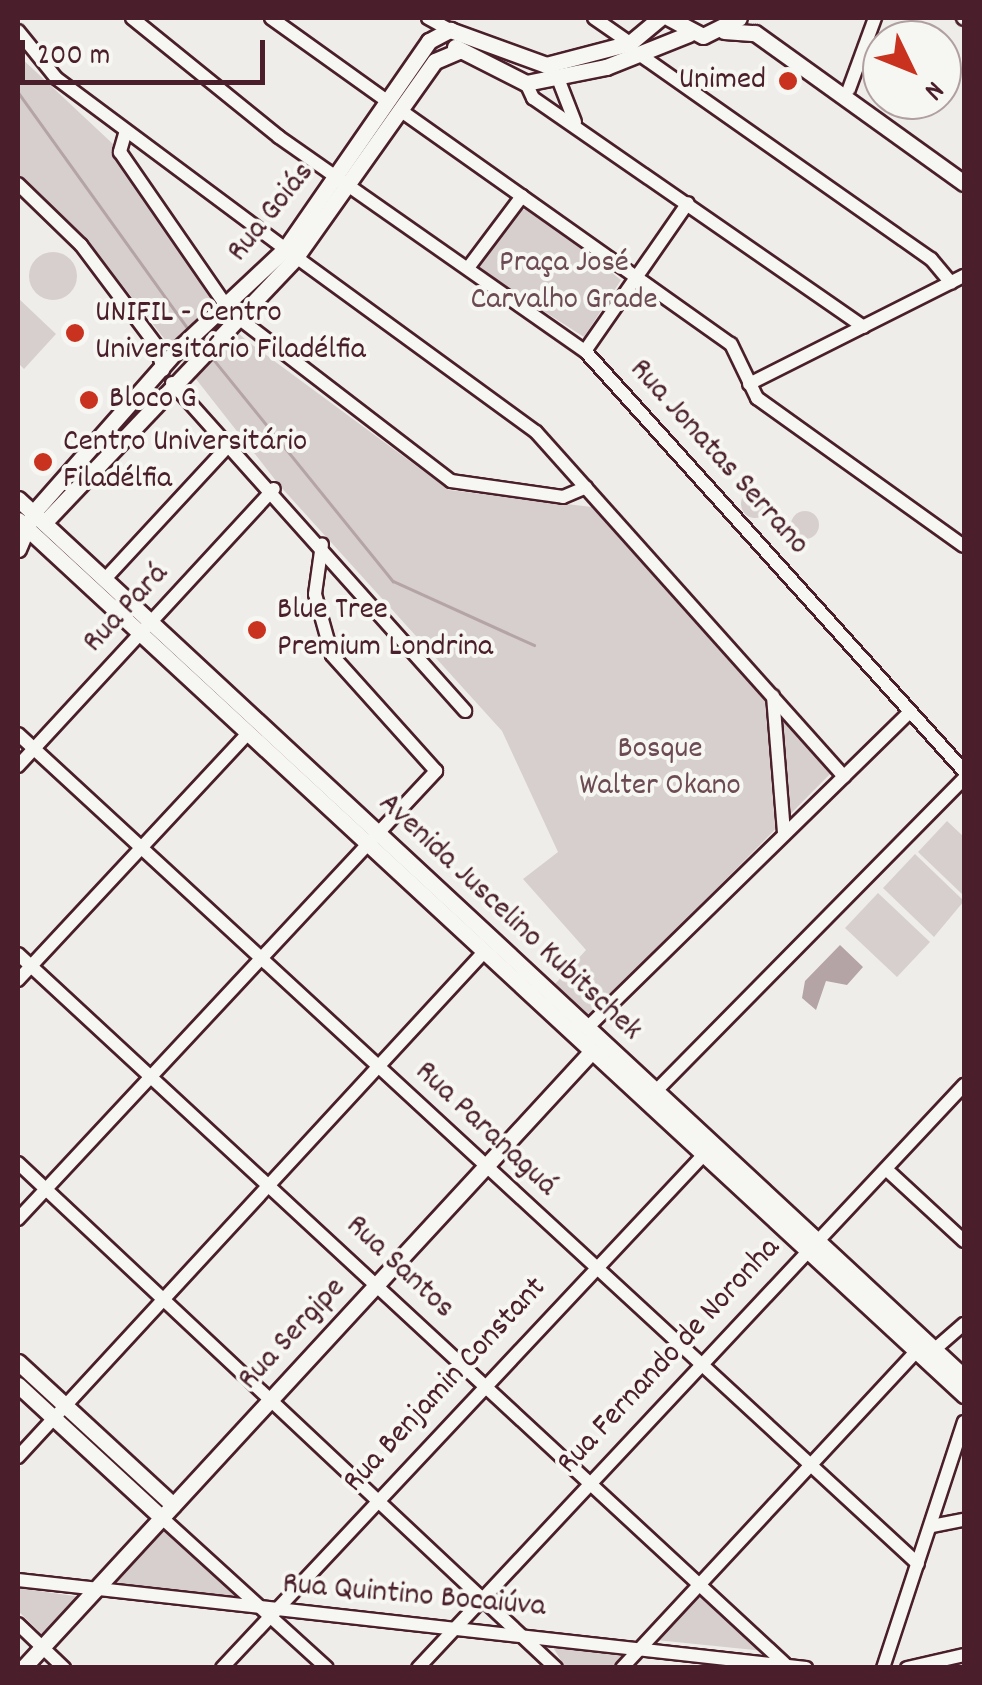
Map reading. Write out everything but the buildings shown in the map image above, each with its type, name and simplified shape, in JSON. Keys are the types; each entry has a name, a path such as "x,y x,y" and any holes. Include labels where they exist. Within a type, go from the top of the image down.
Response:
{"main road":[{"path":"533,95 560,86 634,49 660,18"},
{"path":"668,18 689,34"},
{"path":"724,31 739,18"},
{"path":"750,18 964,171"},
{"name":"Rua Goiás","path":"344,180 384,99 445,32"},
{"path":"445,32 460,51 533,95"},
{"path":"445,32 546,64 634,49 689,34 756,33 964,183"},
{"name":"Rua Goiás","path":"31,522 168,371 290,253 435,60 460,51"},
{"path":"546,64 560,86"},
{"path":"533,95 546,64"},
{"name":"Rua Goiás","path":"18,549 31,522 152,384 168,371 186,369 231,310"},
{"name":"Avenida Juscelino Kubitschek","path":"18,498 31,522 139,638 374,839 934,1357 964,1394"},
{"name":"Avenida Juscelino Kubitschek","path":"31,522 105,579 322,783 484,952 591,1039"},
{"path":"247,734 322,783"},
{"name":"Rua Sergipe","path":"23,1668 485,1167 591,1039"},
{"name":"Avenida Juscelino Kubitschek","path":"813,1245 917,1350 964,1377"},
{"path":"18,1362 60,1412 167,1511"},
{"path":"18,1385 60,1412"}],"street":[{"name":"Rua Jonatas Serrano","path":"132,18 344,180 584,351 964,771"},
{"path":"271,18 384,99"},
{"path":"425,18 445,32"},
{"path":"594,18 931,260 951,284"},
{"path":"848,89 876,18"},
{"path":"21,41 125,134 536,432 844,776"},
{"path":"533,95 560,86 576,124"},
{"path":"533,95 864,326"},
{"path":"400,110 735,348 748,384 964,546"},
{"path":"125,134 120,152 231,310 451,481 529,495 586,487"},
{"path":"18,184 81,245 156,346 168,371 465,710"},
{"path":"468,268 522,196"},
{"path":"584,351 634,274 688,203"},
{"path":"748,384 964,276"},
{"path":"186,369 190,393"},
{"path":"105,579 232,444"},
{"name":"Rua Pará","path":"18,766 274,489"},
{"path":"18,1219 436,771 332,655 315,594 322,544"},
{"path":"773,696 784,834"},
{"path":"591,1039 784,834 910,712"},
{"name":"Rua Paranaguá","path":"18,734 808,1468 918,1564"},
{"path":"18,980 247,734"},
{"path":"651,1096 964,779"},
{"path":"18,1458 374,1064 484,952"},
{"name":"Rua Santos","path":"18,954 785,1664"},
{"name":"Rua Fernando de Noronha","path":"418,1668 964,1085"},
{"path":"954,1097 964,1107"},
{"name":"Rua Benjamin Constant","path":"222,1668 709,1149"},
{"path":"18,1162 161,1301 551,1663"},
{"path":"886,1169 964,1241"},
{"path":"934,1357 964,1324"},
{"path":"622,1668 917,1350"},
{"path":"882,1668 964,1422"},
{"path":"167,1511 328,1668"},
{"path":"932,1526 964,1520"},
{"name":"Rua Quintino Bocaiúva","path":"18,1580 272,1613 517,1632 806,1668"},
{"path":"18,1624 64,1668"},
{"path":"550,1637 551,1663"},
{"path":"907,1668 964,1655"}],"green space":[{"name":"Bosque Walter Okano","path":"18,55 113,144 223,319 246,340 449,490 592,507 831,773 591,1016 555,984 586,950 523,879 558,852 502,731 280,486 83,235 18,174"},
{"name":"Praça José Carvalho Grade","path":"529,208 621,280 584,337 478,269 516,212"},
{"path":"53,252 70,259 77,276 70,293 53,300 36,293 29,276 36,259"},
{"path":"18,298 56,334 24,369 18,363"},
{"path":"755,490 765,494 769,504 765,514 755,518 745,514 741,504 745,494"},
{"path":"805,511 815,515 819,525 815,535 805,539 795,535 791,525 795,515"},
{"path":"947,821 964,837 964,896 918,852"},
{"path":"915,854 964,901 934,937 883,888"},
{"path":"878,893 930,942 897,977 845,928"},
{"path":"162,1529 251,1602 112,1582"},
{"path":"18,1588 81,1597 44,1636 18,1611"},
{"path":"699,1590 764,1651 656,1640"},
{"path":"551,1644 631,1652 616,1668 565,1667"}],"shaded area":[{"path":"840,945 863,967 847,985 826,981 816,1010 802,998 805,981"}],"waterway":[{"path":"18,92 190,331"},
{"path":"210,355 393,581 534,645"}],"place":[{"name":"Unimed","path":"788,81"},
{"name":"UNIFIL - Centro Universitário Filadélfia","path":"75,333"},
{"name":"Bloco G","path":"89,400"},
{"name":"Centro Universitário Filadélfia","path":"43,462"},
{"name":"Blue Tree Premium Londrina","path":"257,630"}]}
